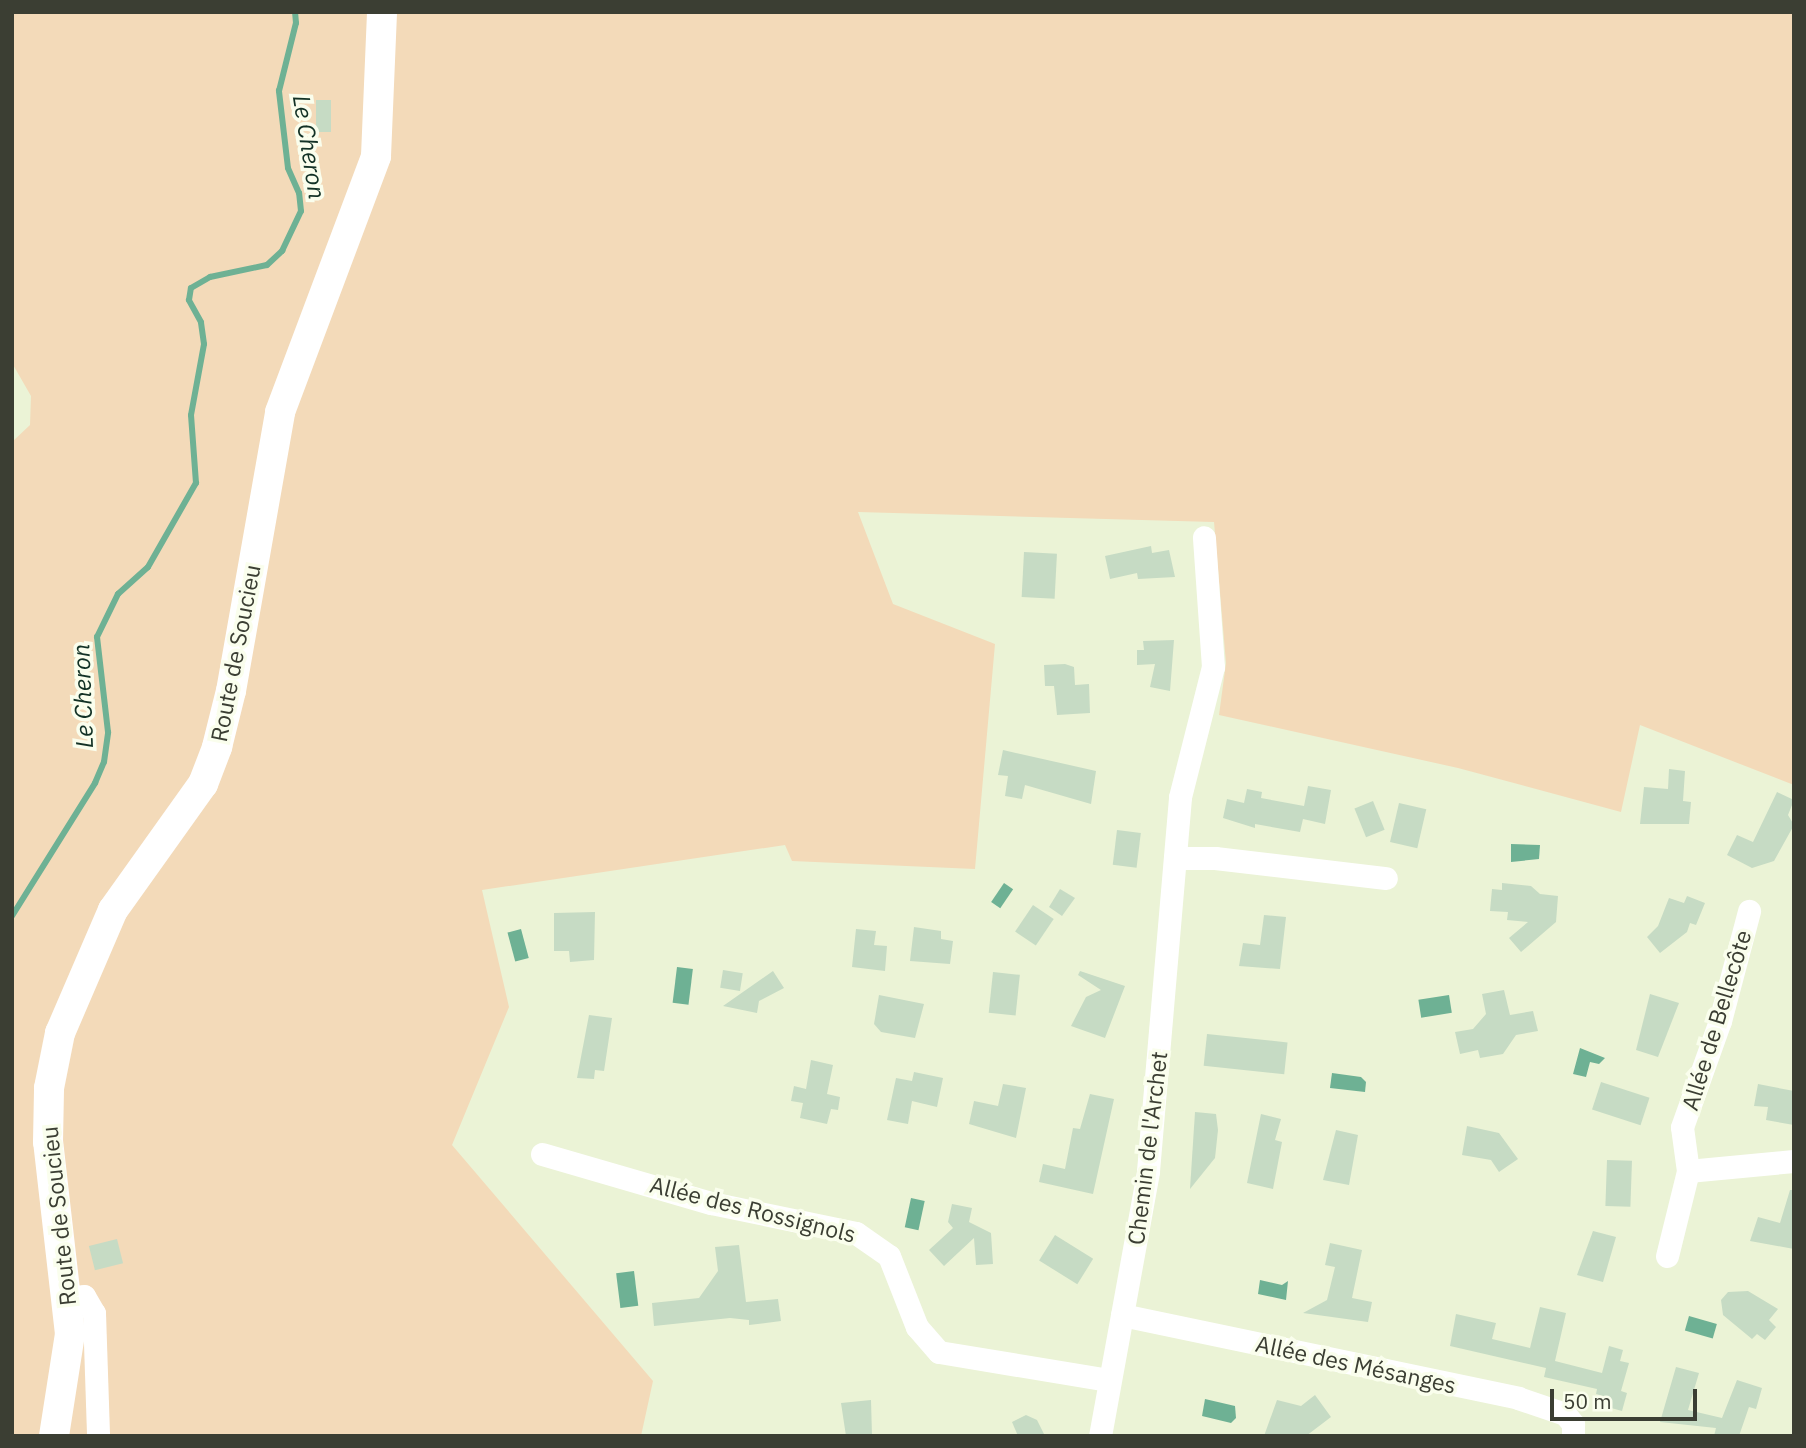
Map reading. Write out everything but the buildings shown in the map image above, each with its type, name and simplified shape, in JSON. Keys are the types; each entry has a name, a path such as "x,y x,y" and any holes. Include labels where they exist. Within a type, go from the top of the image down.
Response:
{"street":[{"name":"Route de Soucieu","path":"54,1436 68,1367 67,1297 48,1142 49,1088 60,1033 113,910 203,784 217,747 232,691 280,412 376,156 382,12"},
{"name":"Chemin de l'Archet","path":"1100,1436 1108,1380 1148,1171 1167,993 1180,797 1213,667 1204,537"},
{"path":"1175,858 1214,858 1386,878"},
{"name":"Allée de Bellecôte","path":"1667,1256 1688,1171 1682,1127 1720,1021 1749,911"},
{"name":"Allée des Rossignols","path":"542,1154 711,1203 856,1233 889,1256 917,1327 939,1352 1108,1380"},
{"path":"1688,1171 1794,1161"},
{"path":"67,1297 85,1296 94,1313 98,1436"},
{"name":"Allée des Mésanges","path":"1122,1315 1518,1398 1565,1415 1573,1424 1573,1436"}],"shaded area":[{"path":"12,12 1794,12 1794,785 1640,725 1621,812 1458,768 1219,715 1226,663 1214,522 858,512 893,604 995,644 975,869 792,861 785,845 482,890 509,1007 452,1145 653,1381 641,1436 12,1436 12,442 30,425 31,396 12,363"},
{"path":"1511,844 1540,845 1539,859 1511,862"},
{"path":"1004,883 1013,889 1000,908 991,902"},
{"path":"521,929 529,958 515,962 507,933"},
{"path":"677,967 693,969 688,1005 673,1003"},
{"path":"1449,995 1452,1013 1421,1018 1418,1000"},
{"path":"1580,1048 1605,1058 1599,1064 1590,1062 1586,1077 1573,1074"},
{"path":"1332,1073 1361,1077 1366,1082 1365,1092 1330,1088"},
{"path":"911,1198 925,1201 918,1230 905,1227"},
{"path":"634,1271 638,1306 620,1308 616,1273"},
{"path":"1260,1280 1282,1285 1288,1281 1286,1300 1258,1294"},
{"path":"1689,1316 1717,1324 1713,1338 1685,1330"},
{"path":"1205,1399 1235,1406 1236,1418 1231,1423 1202,1416"}],"waterway":[{"name":"Le Cheron","path":"12,916 95,783 104,762 108,732 97,637 118,594 148,567 196,483 191,415 204,344 201,322 189,300 191,288 210,277 267,265 282,251 301,211 299,193 288,168 279,91 296,23 295,12"}]}
